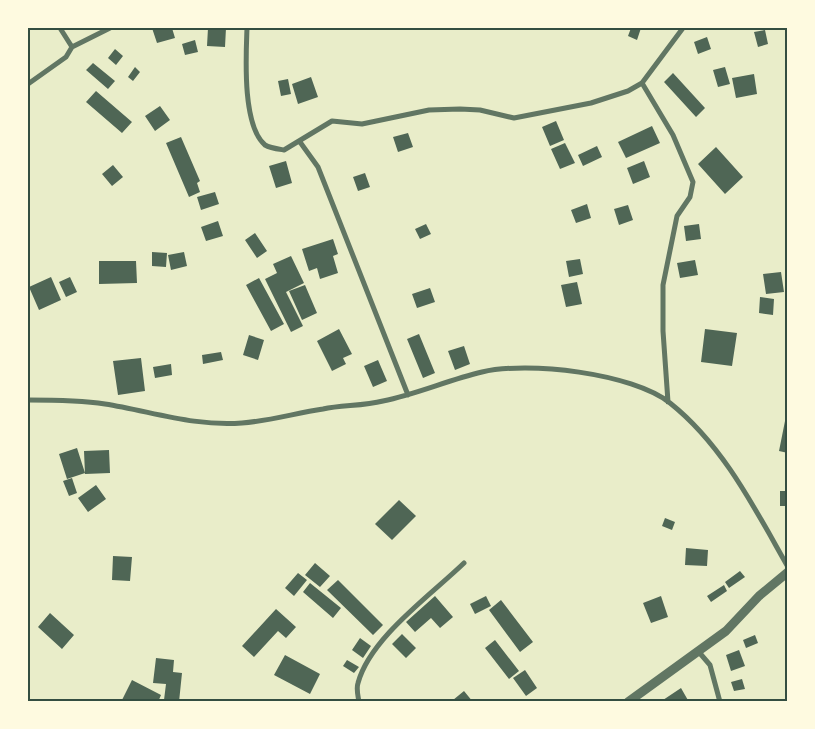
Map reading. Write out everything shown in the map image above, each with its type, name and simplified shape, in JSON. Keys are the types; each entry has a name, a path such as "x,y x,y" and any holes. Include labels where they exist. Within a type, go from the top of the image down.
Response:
{"street":[{"path":"60,28 72,47"},
{"path":"28,84 66,57 72,47 110,28"},
{"path":"247,28 248,97 258,137 267,146 284,150 332,121 362,124 429,110 460,109 480,110 514,118 591,104 628,91 642,83 683,28"},
{"path":"642,83 673,135 693,182 690,197 677,216 663,285 663,331 668,402"},
{"path":"300,142 318,167 408,395"},
{"path":"28,400 79,401 219,423 242,423 324,408 380,402 482,372 526,367 622,379 668,402 703,436 737,478 788,567"},
{"path":"360,702 357,684 376,651 400,620 464,563"},
{"path":"628,702 726,631 759,596 788,572"},
{"path":"698,651 710,665 720,702"}],"building":[{"path":"152,28 172,28 175,38 157,43"},
{"path":"208,28 226,28 225,47 207,46"},
{"path":"631,28 641,28 637,40 628,36"},
{"path":"765,30 768,44 758,47 754,32"},
{"path":"707,37 711,49 698,54 694,42"},
{"path":"195,40 198,52 185,55 182,44"},
{"path":"115,49 123,56 116,65 108,58"},
{"path":"93,63 115,81 108,89 86,70"},
{"path":"135,67 140,72 133,81 128,77"},
{"path":"725,67 730,84 718,87 713,70"},
{"path":"673,73 705,108 696,117 664,82"},
{"path":"754,74 757,94 736,98 732,78"},
{"path":"311,77 318,97 298,104 292,84"},
{"path":"288,79 291,94 281,96 278,81"},
{"path":"96,91 132,122 122,133 86,102"},
{"path":"160,106 170,120 155,131 145,116"},
{"path":"556,121 564,140 550,146 542,127"},
{"path":"652,126 660,143 626,158 618,142"},
{"path":"408,133 413,147 398,152 393,137"},
{"path":"181,137 200,181 197,183 200,192 189,197 166,143"},
{"path":"565,143 575,163 560,169 551,149"},
{"path":"597,146 602,157 583,166 578,155"},
{"path":"716,147 743,177 725,194 698,164"},
{"path":"286,161 292,183 276,188 269,166"},
{"path":"644,161 650,177 633,184 627,168"},
{"path":"113,165 123,177 112,186 102,174"},
{"path":"365,173 370,187 358,191 353,177"},
{"path":"215,192 219,204 201,210 197,197"},
{"path":"587,204 591,218 576,223 571,210"},
{"path":"628,205 633,220 619,225 614,209"},
{"path":"218,221 223,236 206,241 201,227"},
{"path":"426,224 431,234 420,239 415,229"},
{"path":"699,224 701,239 686,241 684,226"},
{"path":"255,233 267,251 257,258 245,240"},
{"path":"333,239 338,254 333,256 338,273 320,279 317,268 309,271 302,249"},
{"path":"152,252 167,253 166,267 152,266"},
{"path":"184,252 187,266 171,270 168,255"},
{"path":"291,256 304,283 286,292 303,326 291,332 265,279 277,273 273,264"},
{"path":"580,259 583,274 569,277 566,261"},
{"path":"695,260 698,275 680,278 677,263"},
{"path":"99,261 136,261 137,283 99,284"},
{"path":"781,272 784,292 766,294 763,274"},
{"path":"51,277 61,300 39,310 29,287"},
{"path":"70,277 77,292 66,297 59,282"},
{"path":"259,278 284,324 271,331 246,285"},
{"path":"577,282 582,304 566,307 561,285"},
{"path":"305,285 317,313 302,320 289,291"},
{"path":"430,288 435,302 417,308 412,294"},
{"path":"760,297 774,299 773,315 759,313"},
{"path":"339,329 352,354 343,358 346,364 332,371 317,341"},
{"path":"705,329 737,333 732,366 701,362"},
{"path":"419,334 435,373 423,378 407,339"},
{"path":"249,335 264,340 258,360 243,355"},
{"path":"464,346 470,364 455,370 448,351"},
{"path":"221,352 223,360 203,364 202,355"},
{"path":"141,358 145,391 118,395 113,361"},
{"path":"378,360 387,381 373,387 364,366"},
{"path":"171,364 172,375 155,378 153,367"},
{"path":"785,421 788,422 788,453 779,451"},
{"path":"77,448 85,473 67,479 59,454"},
{"path":"109,450 110,473 85,474 84,451"},
{"path":"72,478 77,493 69,496 63,481"},
{"path":"96,485 106,499 88,512 78,498"},
{"path":"780,491 788,491 788,506 780,506"},
{"path":"399,500 416,516 392,540 375,524"},
{"path":"665,518 675,522 672,530 662,526"},
{"path":"686,548 708,550 707,566 685,565"},
{"path":"113,556 132,557 130,581 112,580"},
{"path":"315,563 330,576 320,587 305,575"},
{"path":"740,571 745,577 729,588 725,582"},
{"path":"298,573 307,580 294,596 285,588"},
{"path":"338,580 383,625 373,635 327,590"},
{"path":"310,583 341,608 333,618 303,592"},
{"path":"724,585 727,591 711,602 707,596"},
{"path":"435,596 453,617 440,628 431,618 415,632 406,622"},
{"path":"486,596 491,606 475,614 470,604"},
{"path":"661,596 668,617 651,623 643,603"},
{"path":"501,600 533,642 520,652 489,610"},
{"path":"276,609 296,627 286,638 278,631 254,657 242,646"},
{"path":"50,613 74,635 62,649 38,627"},
{"path":"402,634 416,648 406,658 392,644"},
{"path":"755,635 758,643 746,648 743,640"},
{"path":"360,638 371,646 363,658 352,650"},
{"path":"495,640 519,671 509,679 485,648"},
{"path":"739,650 745,666 731,671 726,655"},
{"path":"285,655 320,674 310,694 274,675"},
{"path":"156,658 174,660 173,672 182,673 179,702 164,700 166,684 153,683"},
{"path":"347,660 359,667 354,673 343,666"},
{"path":"525,670 537,688 526,696 513,678"},
{"path":"742,679 745,689 734,691 731,682"},
{"path":"132,680 161,695 158,702 121,702"},
{"path":"681,688 689,702 663,702 663,700"},
{"path":"464,691 473,702 455,702 453,700"}]}
